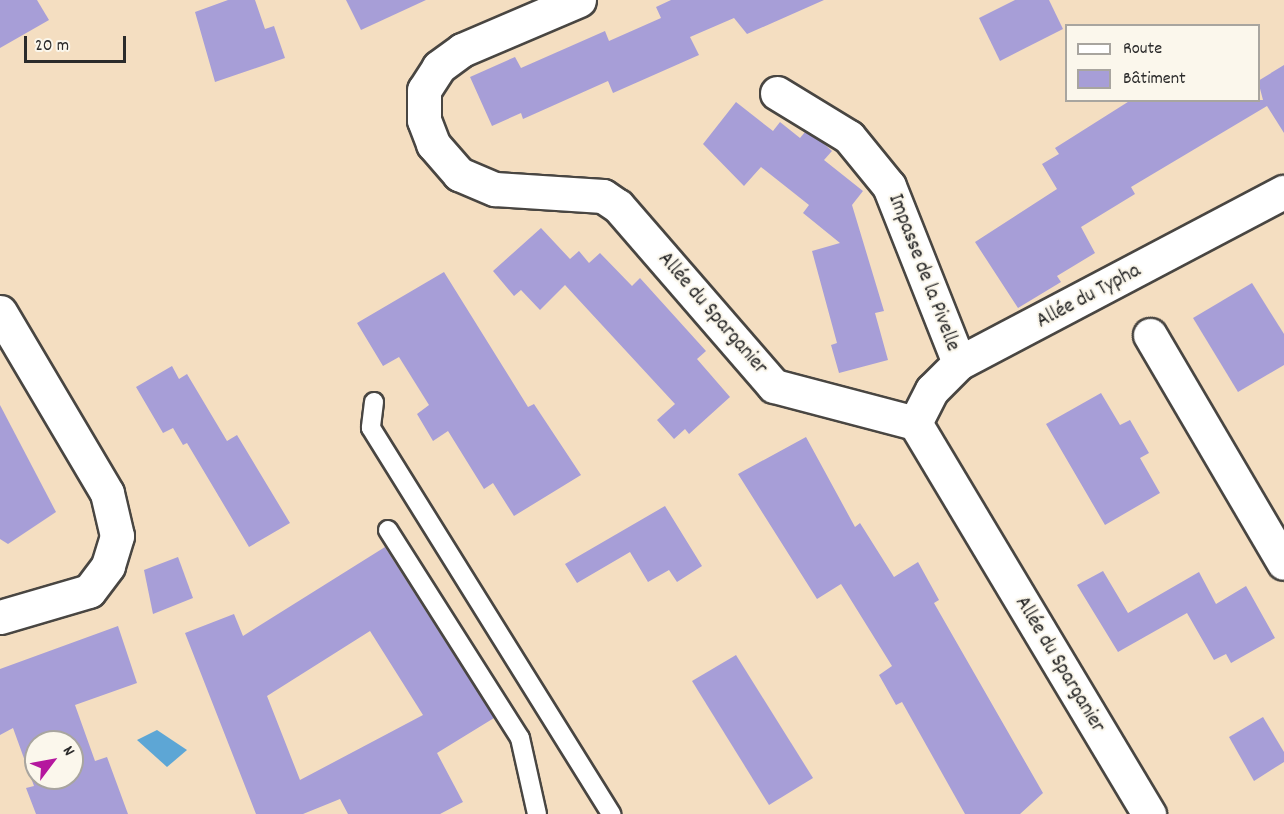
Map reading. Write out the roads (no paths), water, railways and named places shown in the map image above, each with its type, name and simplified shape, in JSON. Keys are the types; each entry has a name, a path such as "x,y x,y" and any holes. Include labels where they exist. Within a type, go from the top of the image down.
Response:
{"street":[{"name":"Allée du Sparganier","path":"579,0 462,50 439,67 424,90 424,120 434,144 459,174 495,189 603,196 618,206 774,386 915,423 1149,814"},
{"name":"Impasse de la Pivelle","path":"777,93 849,137 889,186 958,363"},
{"name":"Allée du Typha","path":"915,423 932,390 958,363 1284,192"},
{"path":"0,312 107,493 117,536 108,566 89,591 0,617"},
{"path":"1150,335 1284,563"}],"lane":[{"path":"374,402 371,428 610,814"},
{"path":"388,530 520,738 537,814"}],"water":[{"path":"157,730 187,750 167,767 137,740"}]}
